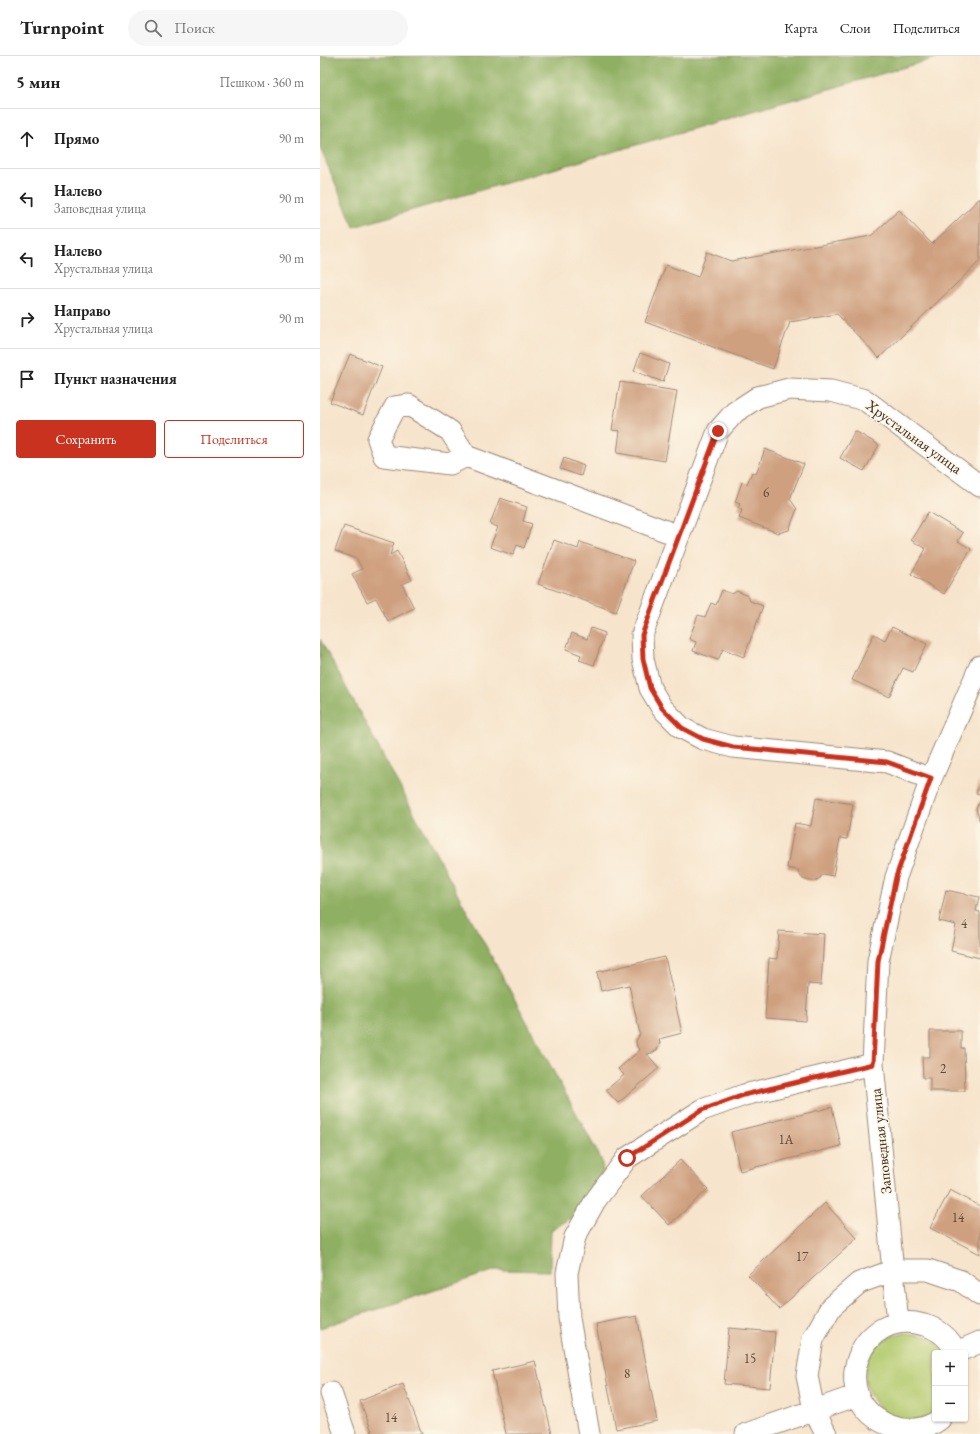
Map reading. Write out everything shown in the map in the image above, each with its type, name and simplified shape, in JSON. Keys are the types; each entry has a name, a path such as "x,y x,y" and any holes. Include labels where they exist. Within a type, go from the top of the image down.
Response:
{"street":[{"name":"Хрустальная улица","path":"931,778 887,762 733,747 703,739 682,728 662,708 650,688 643,659 642,635 718,431 735,412 758,397 789,389 831,392 865,400 980,486"},
{"path":"466,456 679,536"},
{"name":"Заповедная улица","path":"898,1323 873,1064 878,961 896,877 931,778 980,666"},
{"path":"589,1434 569,1318 567,1273 576,1237 595,1201 627,1158 702,1110 744,1095 873,1064"},
{"path":"826,1434 814,1410 807,1376 813,1339 831,1307 859,1283 894,1270 928,1270 961,1281 980,1295"},
{"path":"936,1422 916,1432 897,1429 880,1422 867,1410 858,1395 854,1377 857,1358 866,1342 876,1333 881,1329 898,1323 916,1322 933,1327 947,1338 955,1350"},
{"path":"963,1350 980,1342"},
{"path":"331,1393 345,1434"},
{"path":"746,1434 858,1395"}],"green space":[{"path":"320,56 943,56 354,227 320,148"},
{"path":"320,639 601,1159 605,1183 580,1213 551,1230 550,1271 496,1270 320,1328"},
{"path":"902,1333 922,1335 936,1342 944,1350 932,1350 932,1414 925,1418 915,1420 893,1417 883,1411 869,1393 865,1371 868,1361 873,1351 882,1342 894,1335"}],"building":[{"path":"980,198 980,261 879,358 837,314 790,322 773,369 645,322 666,265 698,277 707,252 731,261 871,236 899,210 932,244"},
{"path":"640,353 669,364 663,382 634,371"},
{"path":"350,354 382,367 363,415 330,402"},
{"path":"620,382 677,391 665,461 617,453 620,431 612,430"},
{"path":"855,431 879,445 864,471 840,458"},
{"path":"765,449 804,464 790,499 797,509 789,530 778,533 739,518 742,510 738,508 740,504 735,502 742,482 747,484 752,472 756,474"},
{"path":"564,458 584,466 581,476 560,469"},
{"path":"500,498 527,507 523,521 532,524 524,548 517,545 513,555 490,547 498,527 490,524"},
{"path":"928,512 963,533 958,541 971,549 944,594 911,574 926,549 911,540"},
{"path":"344,526 394,543 390,555 397,551 412,580 402,584 414,608 388,621 376,598 367,602 352,574 362,569 357,559 335,551"},
{"path":"554,540 578,549 580,542 634,561 616,612 538,584"},
{"path":"722,590 732,594 737,591 748,596 750,601 763,606 744,657 723,649 718,660 693,651 696,642 689,639 698,615 705,617 711,603 716,605"},
{"path":"892,627 927,644 913,672 903,668 889,697 852,680 874,634 885,640"},
{"path":"591,628 605,633 594,665 579,660 581,655 566,649 572,633 587,639"},
{"path":"980,781 980,794 976,793"},
{"path":"816,798 853,804 847,839 840,838 833,876 823,874 815,881 809,881 803,879 798,870 787,868 795,823 811,826"},
{"path":"980,799 980,822 976,809"},
{"path":"946,890 979,897 976,911 980,912 980,958 951,951 956,925 939,921"},
{"path":"779,931 824,934 821,985 808,984 806,1021 765,1018 769,958 777,959"},
{"path":"665,957 682,1033 659,1039 660,1044 657,1050 647,1054 659,1068 618,1103 606,1090 624,1075 618,1069 640,1050 637,1047 636,1041 640,1034 629,985 601,991 597,972"},
{"path":"930,1031 961,1031 961,1048 964,1048 965,1091 930,1091 930,1078 923,1078 922,1057 930,1057"},
{"path":"832,1107 841,1146 740,1171 731,1132"},
{"path":"680,1160 708,1189 669,1225 642,1196"},
{"path":"950,1190 980,1206 980,1254 930,1228"},
{"path":"825,1203 857,1238 779,1309 748,1275"},
{"path":"637,1316 657,1421 616,1429 596,1324"},
{"path":"729,1328 775,1332 770,1388 724,1384"},
{"path":"535,1361 552,1434 506,1434 492,1371"},
{"path":"403,1384 422,1434 373,1434 360,1401"}],"route":[{"path":"627,1158 702,1110 744,1095 873,1064 878,961 896,877 931,778 887,762 733,747 703,739 682,728 662,708 650,688 643,659 642,635 718,431"}]}
